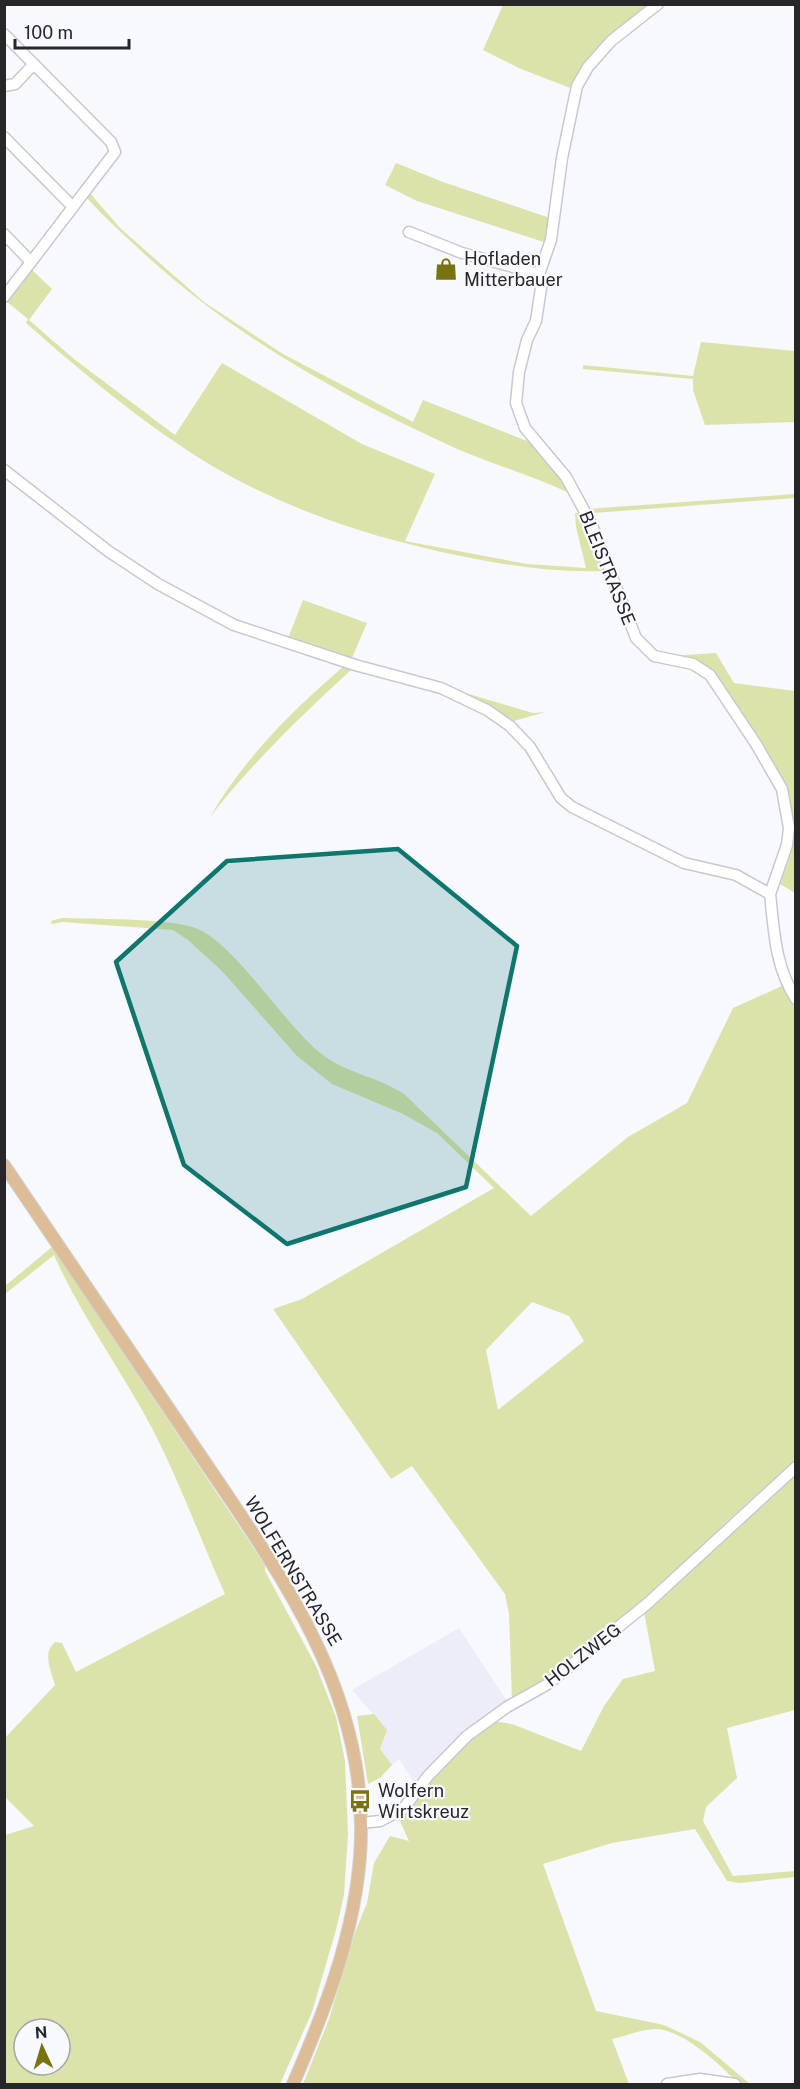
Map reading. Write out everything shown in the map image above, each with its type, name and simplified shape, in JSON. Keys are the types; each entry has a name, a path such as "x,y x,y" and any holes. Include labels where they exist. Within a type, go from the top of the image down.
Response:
{"main road":[{"name":"WOLFERNSTRASSE","path":"4,1165 259,1543 310,1628 327,1662 346,1716 356,1764 361,1823 359,1862 346,1937 330,1990 293,2085"}],"street":[{"path":"409,232 462,253 539,274 551,240 562,158 577,86 588,68 611,41 658,4"},
{"path":"4,34 114,148 113,157 4,297"},
{"path":"4,86 15,84 34,64"},
{"path":"4,137 74,207"},
{"path":"4,234 31,262"},
{"name":"BLEISTRASSE","path":"539,274 541,288 536,321 527,340 519,372 516,403 525,428 566,477 591,523 636,638 654,656 693,664 710,675 752,737 782,789 789,828 780,873 770,894"},
{"path":"4,470 108,551 158,584 225,621 270,639 441,688 487,710 510,726 530,747 561,798 572,807 684,863 736,875 770,894 777,954 795,999"},
{"name":"HOLZWEG","path":"361,1823 380,1821 403,1809 428,1776 467,1736 507,1707 548,1684 648,1603 795,1467"},
{"path":"667,2085 700,2079 735,2085"}],"highlighted area":[{"path":"398,849 517,946 466,1187 287,1244 184,1165 116,962 227,861"}],"shaded area":[{"path":"459,1628 508,1703 452,1742 414,1782 399,1759 392,1765 380,1749 387,1730 352,1690"}],"green space":[{"path":"503,5 653,5 586,61 573,89 521,69 483,50"},
{"path":"396,163 443,182 550,218 547,243 417,201 385,185"},
{"path":"89,192 120,228 204,302 283,354 413,422 423,400 532,443 559,473 573,495 455,448 412,428 328,385 288,361 210,308 173,279 98,210 86,197"},
{"path":"31,269 52,289 29,320 74,359 175,435 222,363 362,444 435,474 405,541 527,564 586,568 575,513 584,513 606,571 569,571 515,566 431,550 342,525 285,503 230,476 150,424 73,364 26,323 28,319 6,301"},
{"path":"701,342 795,351 795,422 705,425 693,390 693,379 583,369 583,365 693,376"},
{"path":"795,494 795,498 593,513 590,517 587,509"},
{"path":"303,600 367,623 351,660 287,641"},
{"path":"656,653 670,656 716,653 734,683 795,691 795,893 780,884 791,853 794,826 791,825 787,795 711,673 662,658"},
{"path":"345,665 352,669 278,740 210,817 254,754 307,699"},
{"path":"442,686 533,713 546,712 510,722"},
{"path":"62,918 171,923 198,929 213,938 244,968 319,1052 339,1065 404,1094 531,1216 628,1137 687,1103 733,1008 784,985 796,1003 795,1462 741,1508 611,1629 549,1677 512,1700 509,1614 505,1594 412,1466 391,1479 273,1309 302,1299 494,1188 437,1133 403,1114 332,1084 297,1056 222,971 188,940 173,930 63,922 52,924 51,921","holes":["532,1302 569,1316 584,1341 498,1410 486,1350"]},
{"path":"52,1247 265,1565 265,1571 316,1666 336,1717 345,1761 348,1834 344,1895 312,2012 280,2084 5,2084 5,1835 34,1826 5,1797 4,1739 55,1685 48,1657 51,1646 55,1642 62,1643 76,1672 225,1594 153,1430 76,1300 54,1255 5,1294 5,1286"},
{"path":"795,1471 795,1710 727,1728 737,1778 706,1807 703,1821 733,1876 795,1871 795,1877 740,1883 727,1881 695,1829 612,1843 543,1864 596,2011 664,2025 700,2042 750,2084 717,2084 734,2079 708,2055 686,2040 664,2030 654,2029 612,2039 629,2084 303,2084 329,2019 356,1930 367,1903 374,1863 390,1836 409,1841 399,1819 443,1768 492,1721 512,1724 581,1751 604,1706 623,1679 655,1671 644,1612"},
{"path":"374,1714 387,1730 380,1749 392,1765 380,1778 368,1784 357,1716"}],"place":[{"name":"Hofladen Mitterbauer","path":"446,269"},
{"name":"Wolfern Wirtskreuz","path":"360,1801"}]}
